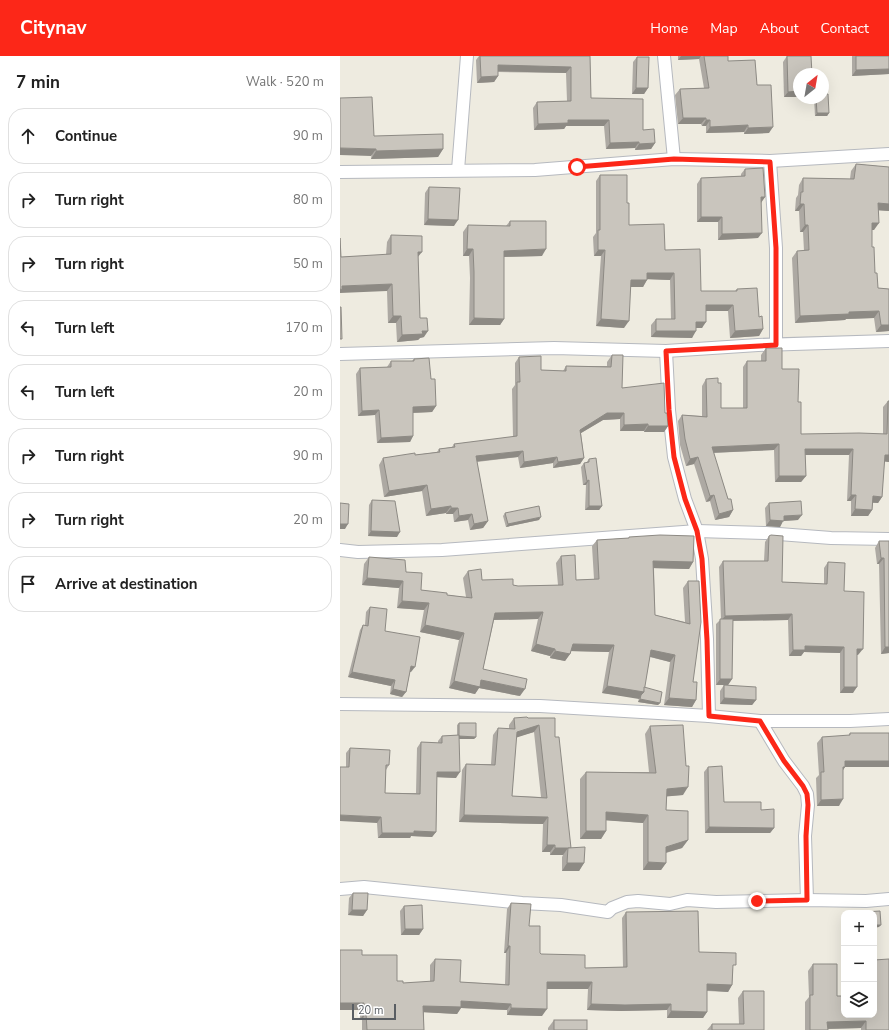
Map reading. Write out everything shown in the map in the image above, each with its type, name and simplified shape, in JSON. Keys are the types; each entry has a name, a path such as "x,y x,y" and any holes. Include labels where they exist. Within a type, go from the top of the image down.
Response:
{"street":[{"path":"458,170 467,56"},
{"path":"664,56 674,159"},
{"path":"340,172 535,170 674,159 770,162 889,154"},
{"path":"770,162 776,248 776,345"},
{"path":"340,354 554,348 666,351 889,341"},
{"path":"666,351 669,410 674,457 685,499 697,531 702,559 707,640 709,716"},
{"path":"340,550 358,552 442,550 697,531 832,538 889,539"},
{"path":"340,704 540,706 709,716 760,721 850,721 889,719"},
{"path":"760,721 784,761 803,786 807,794 807,900"},
{"path":"340,890 364,887 522,903 561,905 608,912 612,908 627,902 638,901 670,904 688,900 716,902 807,900 866,901 889,899"}],"building":[{"path":"480,56 590,56 591,98 643,99 643,130 654,129 655,143 610,143 609,120 568,120 568,123 538,124 537,102 571,101 571,67 498,65 498,76 481,77"},
{"path":"704,56 728,56 728,61 755,60 757,85 771,85 773,127 748,128 748,125 710,127 710,120 706,120 706,118 683,118 680,89 709,88"},
{"path":"787,56 811,56 812,68 793,68 793,92 788,92"},
{"path":"856,56 889,56 889,69 856,70"},
{"path":"637,57 649,57 648,88 636,88"},
{"path":"372,97 374,136 443,134 443,149 376,151 376,149 340,148 340,98"},
{"path":"816,104 829,104 829,113 817,113"},
{"path":"856,164 889,167 889,204 878,203 879,223 872,223 872,247 874,247 875,273 877,273 878,288 889,289 889,325 881,325 879,311 800,316 797,251 809,250 808,225 805,225 804,204 800,204 801,192 803,192 803,178 854,179"},
{"path":"763,168 765,197 761,197 762,233 722,234 722,217 701,217 701,178 745,176 745,169"},
{"path":"600,175 627,175 629,225 664,224 665,250 700,249 701,291 737,291 737,289 757,288 759,317 762,316 763,329 735,331 733,305 706,305 706,322 696,322 696,331 656,331 656,319 675,319 674,273 647,273 647,280 631,280 629,321 601,319 605,250 598,250 598,230 600,230"},
{"path":"429,187 460,188 458,220 428,219"},
{"path":"510,221 546,221 546,249 504,251 504,319 474,318 473,249 467,249 468,225 510,226"},
{"path":"391,235 422,236 422,252 418,252 420,318 427,318 428,331 422,331 423,334 402,335 401,316 393,316 392,284 342,286 342,290 340,289 340,238 341,257 391,254"},
{"path":"341,307 342,339 340,339"},
{"path":"766,348 782,348 782,369 799,369 798,402 801,402 801,434 887,434 889,401 889,455 885,455 882,497 873,496 872,510 855,509 856,495 851,495 853,449 805,449 806,476 779,476 779,444 712,447 728,499 731,499 733,510 719,514 714,495 710,496 698,457 690,459 685,439 682,415 707,417 706,379 718,378 718,383 721,383 721,408 747,408 747,361 766,361"},
{"path":"612,355 623,355 622,388 664,383 665,413 667,413 668,426 648,426 648,424 624,425 624,413 607,413 580,430 584,458 558,462 557,457 524,462 523,451 476,456 488,521 474,524 472,514 459,516 458,508 451,508 451,506 431,509 427,485 389,491 383,458 415,453 415,455 440,452 439,449 455,447 454,444 517,436 517,382 520,382 519,357 541,356 541,370 566,371 566,366 611,367"},
{"path":"429,358 431,379 435,379 436,406 413,407 413,436 381,438 379,410 362,411 360,368 391,367 391,361 414,361 414,359"},
{"path":"596,458 602,506 589,506 589,480 587,481 584,463 589,462 589,459"},
{"path":"372,500 395,501 400,532 371,531"},
{"path":"801,501 802,515 784,516 784,521 770,520 769,503"},
{"path":"340,503 349,504 348,524 340,524"},
{"path":"539,506 541,517 508,524 505,513"},
{"path":"660,535 694,536 693,562 653,561 655,615 690,624 688,581 699,581 701,622 693,682 697,682 696,700 669,698 675,655 651,650 644,692 607,686 614,645 573,644 570,654 555,651 555,649 536,644 543,612 495,613 483,669 527,679 525,689 481,680 480,687 454,681 464,633 425,625 429,603 402,601 403,581 367,578 369,557 405,560 406,572 422,573 421,590 447,593 447,595 472,598 468,571 481,569 482,580 513,579 513,585 518,586 563,585 561,556 575,555 576,580 599,579 597,540"},
{"path":"769,536 783,536 782,582 827,584 828,562 845,563 844,591 864,592 863,649 857,649 857,687 844,687 844,647 805,646 805,650 793,650 792,614 725,616 723,561 768,561"},
{"path":"879,541 889,541 889,647 885,647 884,558 881,558"},
{"path":"370,607 387,609 385,631 420,637 415,667 411,666 406,692 393,689 395,680 352,672 363,625 368,626"},
{"path":"720,619 733,619 732,679 720,679"},
{"path":"724,685 756,687 756,700 724,698"},
{"path":"644,687 662,692 660,703 640,699 644,692"},
{"path":"514,718 555,718 555,737 559,737 571,848 555,848 555,845 547,845 548,817 464,815 466,764 495,765 498,728 515,729","holes":["539,725 547,798 512,796 517,732"]},
{"path":"459,723 476,723 476,737 459,736"},
{"path":"683,725 686,766 689,766 688,787 667,789 666,810 688,811 688,840 666,847 666,863 648,862 648,815 606,812 606,831 586,831 586,772 656,773 650,726"},
{"path":"850,733 889,733 889,761 845,761 845,767 843,767 843,799 821,800 821,772 824,772 822,737 850,735"},
{"path":"459,735 460,772 437,772 436,832 414,831 414,833 382,833 381,817 340,815 340,767 349,767 350,748 390,750 389,765 386,765 385,793 420,794 421,742 442,743 442,736"},
{"path":"722,766 724,802 761,802 761,810 774,809 774,828 709,827 708,767"},
{"path":"585,847 584,863 567,863 568,848"},
{"path":"353,893 368,893 367,910 352,910"},
{"path":"511,903 531,904 529,926 540,926 541,954 585,955 585,968 627,967 626,912 698,911 699,952 736,953 736,965 733,965 732,985 707,984 707,1012 671,1011 671,1004 591,1004 592,982 547,982 547,1009 511,1008 511,1004 461,1001 461,1007 423,1006 424,1030 367,1030 364,1003 340,1003 340,950 362,950 362,955 397,955 397,981 403,981 403,983 434,981 435,959 461,960 460,982 509,985 510,946 508,946"},
{"path":"422,905 423,929 405,929 404,906"},
{"path":"877,911 880,911 881,925 877,925"},
{"path":"889,959 889,1030 866,1030 866,1021 827,1022 828,1030 810,1030 810,995 813,995 813,964 837,964 837,996 841,996 841,1018 877,1018 877,960"},
{"path":"743,991 764,991 764,1030 712,1030 712,1024 744,1024"},
{"path":"554,1020 587,1020 587,1030 554,1030"}],"route":[{"path":"577,167 674,159 770,162 776,248 776,345 666,351 669,410 674,457 685,499 697,531 702,559 707,640 709,716 760,721 784,761 803,786 807,794 807,900 757,901"}]}
